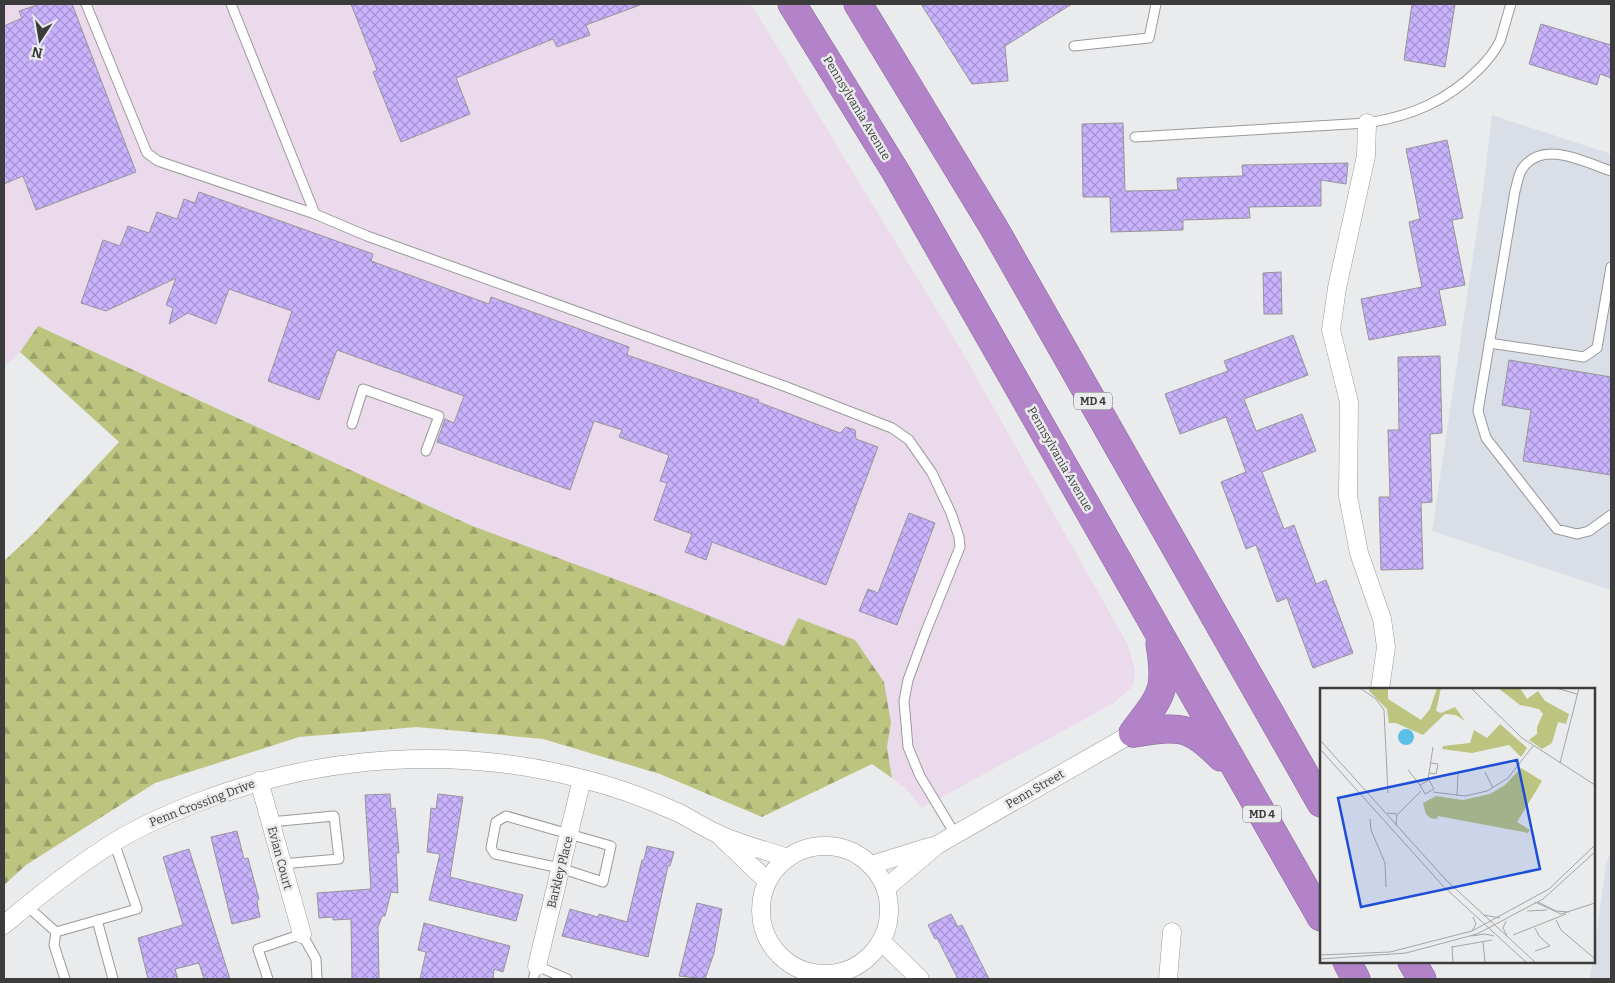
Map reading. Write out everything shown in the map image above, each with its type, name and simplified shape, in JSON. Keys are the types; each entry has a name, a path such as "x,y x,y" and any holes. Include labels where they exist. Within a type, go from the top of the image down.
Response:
{"highway":[{"name":"Pennsylvania Avenue","path":"792,4 897,174 1320,915"},
{"name":"MD 4","path":"858,4 989,220 1320,801"},
{"path":"1133,733 1158,698 1164,685 1159,632"},
{"path":"1133,733 1173,728 1190,731 1203,739 1242,778"},
{"path":"1347,963 1356,979"},
{"path":"1413,963 1422,979"}],"street":[{"path":"1367,123 1366,156 1335,298 1331,330 1349,402 1348,496 1359,553 1382,619 1386,647 1380,688"},
{"name":"Penn Street","path":"886,888 937,845 1133,733"},
{"name":"Penn Crossing Drive","path":"4,925 70,871 114,842 180,810 258,781 315,768 360,762 467,759 515,765 582,778 632,794 672,810 718,834 788,858"},
{"name":"Barkley Place","path":"535,973 582,778"},
{"name":"Evian Court","path":"258,781 280,864 302,934"},
{"name":"Penn Crossing Drive","path":"718,834 767,881"},
{"name":"Penn Street","path":"871,865 937,845"},
{"path":"814,847 835,847 854,852 871,865 886,888 889,916 881,941 870,956 847,970 826,974 801,975 778,954 767,936 761,907 767,881 788,858 814,847"},
{"path":"1168,979 1172,932"},
{"path":"881,941 920,979"}],"lane":[{"path":"86,4 147,153 158,161 315,214 367,236 784,386 892,428 909,440 932,473 951,513 959,537 960,547 908,680 904,701 908,748 920,776 955,834"},
{"path":"231,4 315,214"},
{"path":"1074,46 1149,38 1156,4"},
{"path":"1134,137 1367,123 1398,118 1422,110 1462,85 1484,64 1499,42 1511,4"},
{"path":"1611,171 1553,152 1535,156 1522,170 1515,191 1478,411 1486,438 1557,529 1578,534 1589,530 1611,515"},
{"path":"1489,343 1584,357 1597,348 1611,267"},
{"path":"352,424 363,389 439,416 426,451"},
{"path":"270,822 334,816 339,859 280,864"},
{"path":"506,816 612,846 603,882 560,868 495,854 492,848 496,822 506,816"},
{"path":"56,932 137,910 114,842"},
{"path":"27,906 56,932"},
{"path":"97,920 113,979"},
{"path":"56,932 54,945 65,979"},
{"path":"268,979 258,949 302,934 316,958 317,979"},
{"path":"535,973 567,979"}],"shaded area":[{"path":"4,4 751,4 961,350 1128,645 1135,670 1133,686 1114,703 922,808 907,790 892,778 887,747 891,723 798,618 784,646 470,525 39,326 20,352 4,367"},
{"path":"1492,115 1611,154 1611,590 1432,531 1483,190"},
{"path":"1611,850 1611,979 1590,979 1592,963 1595,963 1595,943 1606,865"}],"green space":[{"path":"38,326 470,525 663,597 784,646 798,618 855,640 884,682 891,723 887,747 892,778 872,764 762,817 660,774 543,739 417,727 299,737 155,783 26,865 4,885 4,561 35,532 119,442 20,352"}],"building":[{"path":"40,4 72,4 136,172 36,210 23,176 4,184 4,26 22,18 19,11"},
{"path":"351,4 640,5 586,25 590,35 557,47 553,39 456,78 470,114 401,142 373,72 377,70"},
{"path":"921,4 1072,4 1005,46 1008,81 972,84"},
{"path":"1412,4 1455,4 1445,67 1404,60"},
{"path":"1541,24 1611,45 1611,78 1600,74 1597,85 1529,64"},
{"path":"1123,123 1125,191 1178,190 1177,178 1243,176 1242,165 1348,163 1346,184 1321,180 1321,206 1249,207 1250,218 1183,220 1183,230 1111,232 1110,197 1083,197 1082,124"},
{"path":"1447,140 1463,218 1452,220 1465,285 1439,290 1446,325 1369,340 1361,299 1422,287 1409,222 1420,219 1406,149"},
{"path":"199,192 373,254 371,261 489,304 491,297 629,347 627,355 759,400 758,402 840,433 846,427 855,430 856,439 878,447 826,585 712,542 706,560 685,552 692,534 654,520 667,483 660,481 669,455 619,437 622,430 594,421 570,490 437,442 445,419 454,423 464,396 337,350 319,400 268,381 292,311 229,289 216,324 188,313 169,324 173,308 166,305 176,278 106,311 81,303 103,240 120,246 128,226 149,233 157,212 177,219 184,199 195,203"},
{"path":"1281,272 1282,314 1264,314 1263,273"},
{"path":"1293,335 1308,375 1244,399 1256,431 1302,414 1316,451 1262,472 1284,529 1294,525 1316,584 1326,580 1353,653 1313,668 1287,598 1277,602 1256,545 1246,549 1221,482 1246,472 1226,417 1180,434 1165,394 1228,371 1224,361"},
{"path":"1440,356 1442,433 1430,434 1432,502 1421,503 1423,569 1381,570 1379,497 1390,497 1388,430 1399,430 1398,357"},
{"path":"1509,360 1611,377 1611,475 1523,461 1531,410 1502,405"},
{"path":"909,513 935,523 897,625 859,611 868,589 878,593"},
{"path":"390,794 391,809 395,808 399,853 396,853 398,893 391,892 385,916 382,916 378,927 379,979 352,979 351,919 333,920 333,917 319,918 317,893 371,889 365,795"},
{"path":"438,794 463,797 450,877 523,895 516,921 429,900 440,854 427,852 431,808 436,809"},
{"path":"237,831 244,859 248,858 259,899 257,902 260,917 232,924 211,837"},
{"path":"647,846 674,852 670,866 668,866 648,957 562,936 570,909 598,917 599,914 627,922"},
{"path":"189,849 230,979 204,979 199,963 175,969 178,979 148,979 138,938 183,925 163,857"},
{"path":"697,903 722,909 714,953 705,979 679,976"},
{"path":"951,914 958,927 962,925 989,979 958,979 937,938 935,939 928,925"},
{"path":"424,923 510,946 503,972 494,969 493,979 420,979 426,952 418,950"}]}
